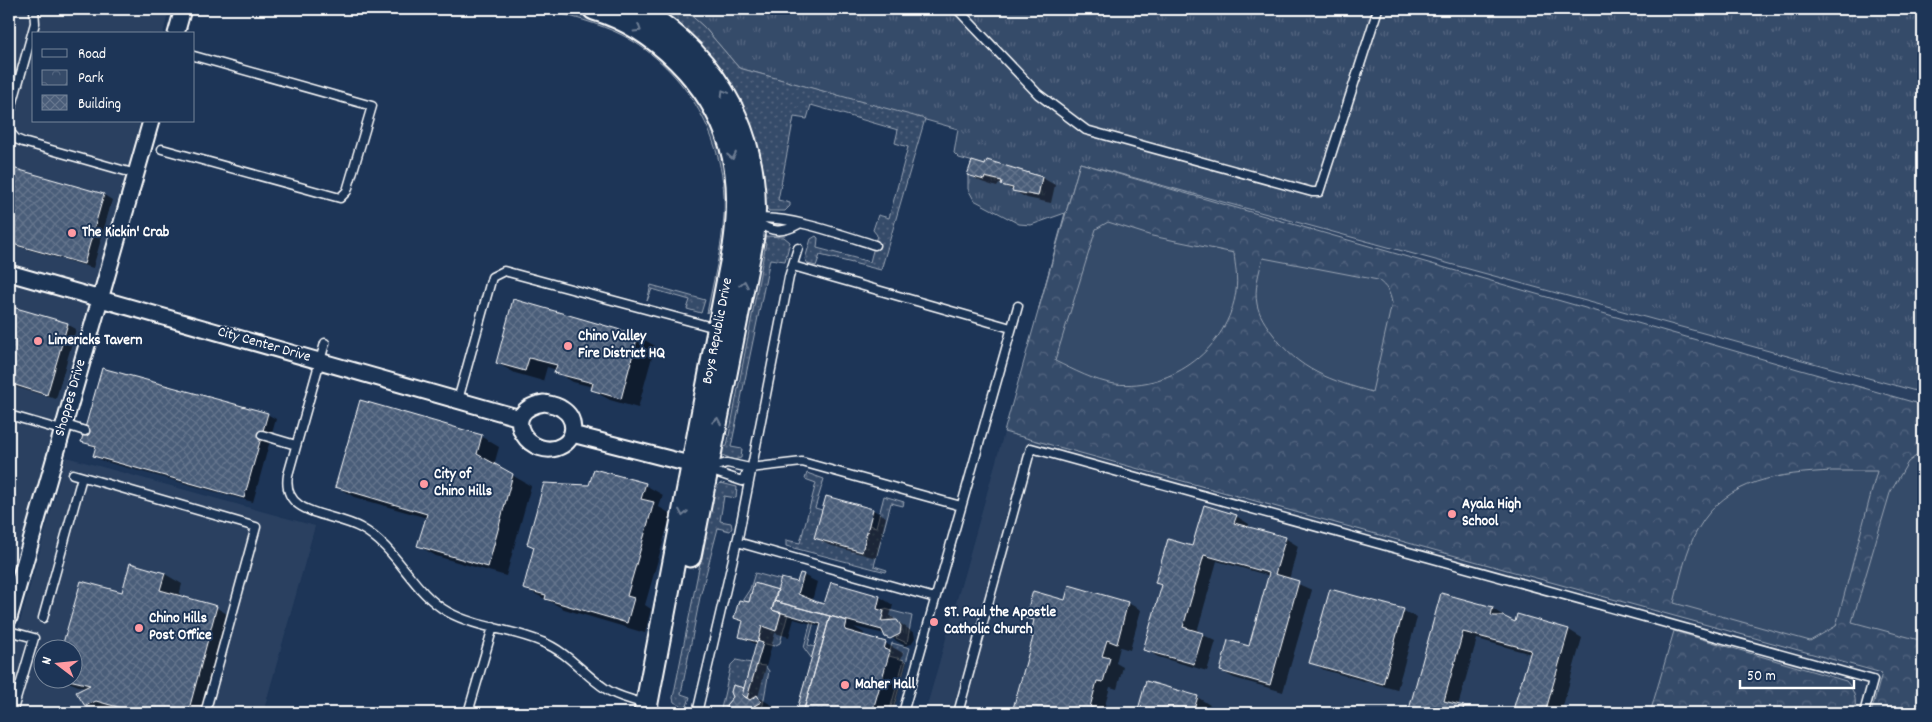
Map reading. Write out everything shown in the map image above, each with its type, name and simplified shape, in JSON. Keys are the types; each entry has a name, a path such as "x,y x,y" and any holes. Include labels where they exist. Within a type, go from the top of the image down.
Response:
{"main road":[{"name":"Boys Republic Drive","path":"594,9 639,30 671,53 702,89 725,130 736,172 738,213 727,330"},
{"name":"Boys Republic Drive","path":"638,9 663,25 688,46 725,93 747,147 753,181 754,220 727,330 655,712"}],"street":[{"path":"177,32 183,9"},
{"name":"Shoppes Drive","path":"9,618 62,427 151,122"},
{"name":"City Center Drive","path":"9,273 520,418"},
{"path":"534,405 554,405 563,409 570,417 572,434 570,439 563,445 553,449 542,448 533,445 526,439 520,430 520,418 525,410 534,405"},
{"path":"572,434 700,467"}],"lane":[{"path":"32,32 35,22 34,9"},
{"path":"957,9 1038,94 1086,130 1312,192 1318,192 1378,9"},
{"path":"9,116 32,33"},
{"path":"162,149 340,198 347,191 372,106 195,56"},
{"path":"9,131 16,139 23,142 136,174"},
{"path":"754,220 766,217 790,220 875,245"},
{"path":"754,220 766,229 785,232 799,224"},
{"path":"697,713 736,542 750,468 798,248"},
{"path":"793,266 1011,328"},
{"path":"458,400 492,277 504,271 727,330"},
{"path":"903,713 1018,306"},
{"path":"325,344 286,485 288,494 295,504 344,520 372,535 395,556 439,606 455,616 544,642 570,658 605,689 655,712"},
{"path":"9,415 85,431"},
{"path":"262,435 296,445"},
{"path":"958,713 1031,448 1873,680 1864,713"},
{"path":"700,467 727,462 750,468 802,462 961,506"},
{"path":"700,467 742,481 750,468"},
{"path":"73,474 256,527 205,713"},
{"path":"43,618 82,477"},
{"path":"736,542 935,598"},
{"path":"468,713 493,627"},
{"path":"9,631 34,638 12,713"}],"shaded area":[{"path":"9,9 169,9 163,32 32,32 32,122 140,122 61,430 9,596"},
{"name":"Ayala High School","path":"1080,163 1923,393 1923,713 925,713"},
{"path":"66,457 315,526 263,713 9,713 9,661"}],"green space":[{"path":"543,9 575,13 607,23 636,39 663,60 686,85 705,113 718,143 726,175 727,191 722,257 712,306 707,313 721,240 724,215 723,188 719,161 711,135 699,110 666,67 622,35 583,20"},
{"path":"656,9 684,9 704,27 739,68 925,119 881,270 820,255 816,266 808,264 805,259 811,239 816,236 818,238 817,248 870,262 877,235 873,230 878,215 889,218 908,147 895,143 898,130 811,105 807,119 794,117 778,200 790,203 790,206 785,211 769,211 765,206 762,175 756,146 747,119 735,94 721,70 703,48"},
{"path":"683,9 1923,9 1923,393 1080,163 1038,311 1065,213 1031,225 1019,224 974,200 968,189 968,175 1002,181 1001,185 1013,188 1013,191 1038,196 1042,177 988,161 985,165 959,158 954,153 958,129 739,68 704,27"},
{"name":"Ayala High School","path":"1080,163 1923,405 1923,713 1871,713 1882,673 1004,432"},
{"path":"1108,222 1152,236 1234,253 1237,276 1236,291 1231,312 1222,330 1209,347 1194,361 1177,372 1157,380 1137,384 1107,383 1055,361 1096,229"},
{"path":"765,236 784,237 790,242 785,261 770,259 731,447 742,449 741,458 734,460 722,455 722,448 727,446 766,243 762,242"},
{"path":"1263,258 1378,280 1386,287 1392,303 1372,392 1330,378 1305,365 1293,357 1270,331 1259,312 1256,298"},
{"path":"651,285 705,300 701,313 687,309 690,300 652,289 647,301"},
{"path":"1923,451 1923,641 1852,622 1890,493 1908,462"},
{"path":"1832,471 1877,471 1836,626 1810,641 1674,603 1694,537 1710,512 1724,499 1739,489 1774,477"},
{"path":"807,473 824,479 815,508 822,510 815,538 862,552 869,525 876,527 884,496 904,502 903,506 891,503 874,566 887,570 886,572 786,546 786,540 800,543 816,483 805,479"},
{"path":"721,483 737,487 736,498 724,496 720,521 731,523 732,528 730,531 718,528 700,597 681,694 690,697 687,706 681,706 674,702 673,698 715,488"},
{"path":"755,573 781,580 778,590 754,583 749,602 742,601 750,589"},
{"path":"885,609 912,616 907,643 896,638 902,630 898,621 891,619 882,622"},
{"path":"781,613 788,614 780,643 774,646 758,642 762,626 776,630"},
{"path":"811,621 814,622 808,645 815,647 812,659 804,648"},
{"path":"1674,631 1846,681 1854,696 1854,713 1650,713"},
{"path":"892,643 910,648 892,713 889,713 904,660 889,656"},
{"path":"736,660 751,663 744,688 733,685 731,692 733,697 726,705 727,713 720,713 731,665"},
{"path":"757,665 765,666 769,671 762,710 754,706 761,702 757,695 750,700 747,698"}],"building":[{"path":"987,160 1042,177 1038,196 1012,191 1013,188 1001,185 1002,181 985,177 984,180 967,175 972,161 985,165"},
{"path":"9,167 104,194 84,264 9,243"},
{"name":"Chino Valley Fire District HQ","path":"513,299 638,335 621,399 591,390 593,383 554,373 557,365 529,358 525,371 496,363"},
{"path":"9,306 68,323 47,395 9,383"},
{"path":"102,368 268,413 244,498 93,456 96,446 81,442"},
{"name":"City of Chino Hills","path":"360,400 482,435 477,454 513,474 488,567 417,546 427,514 335,487"},
{"path":"594,469 646,483 641,499 654,502 627,596 634,598 627,623 545,599 546,595 523,589 534,547 527,544 544,483 589,485"},
{"path":"826,496 873,509 862,552 814,538"},
{"path":"1204,505 1237,515 1234,523 1286,537 1275,574 1299,581 1270,685 1220,671 1228,640 1249,646 1269,573 1204,555 1183,627 1203,633 1194,664 1143,650 1162,585 1155,583 1168,539 1192,546"},
{"name":"Chino Hills Post Office","path":"130,563 165,573 160,590 217,606 188,713 139,713 96,701 85,706 76,692 90,685 82,683 82,640 64,640 81,581 122,592"},
{"path":"800,573 804,574 798,594 817,602 824,604 831,582 880,596 877,609 884,611 881,621 897,620 901,626 900,634 890,639 885,637 882,630 774,601 781,578 797,582"},
{"path":"754,583 778,590 772,610 781,613 776,631 762,626 758,642 739,637 743,621 734,618 739,600 749,602"},
{"path":"1069,585 1128,602 1117,644 1107,640 1102,656 1110,658 1103,682 1097,681 1090,707 1096,709 1095,713 1009,713 1012,712 1033,637 1030,636 1034,620 1025,618 1033,591 1065,600"},
{"path":"1330,589 1404,609 1383,684 1309,663"},
{"path":"1441,593 1493,607 1491,615 1503,616 1515,622 1517,614 1569,629 1545,713 1512,713 1531,650 1463,632 1444,701 1464,706 1462,713 1408,713"},
{"path":"774,601 830,616 803,713 796,713 821,624 772,610"},
{"name":"Maher Hall","path":"830,616 847,621 845,630 886,642 884,649 890,651 872,713 803,713"},
{"path":"757,641 763,643 747,698 742,695"},
{"path":"1146,681 1198,696 1193,713 1137,713"},
{"path":"733,685 744,688 742,695 750,700 757,695 761,702 754,706 769,713 727,713 726,705 733,697 731,692"}],"place":[{"name":"The Kickin' Crab","path":"72,233"},
{"name":"Limericks Tavern","path":"38,341"},
{"name":"Chino Valley Fire District HQ","path":"568,346"},
{"name":"City of Chino Hills","path":"424,484"},
{"name":"Ayala High School","path":"1452,514"},
{"name":"ST. Paul the Apostle Catholic Church","path":"934,622"},
{"name":"Chino Hills Post Office","path":"139,628"},
{"name":"Maher Hall","path":"845,685"}]}
